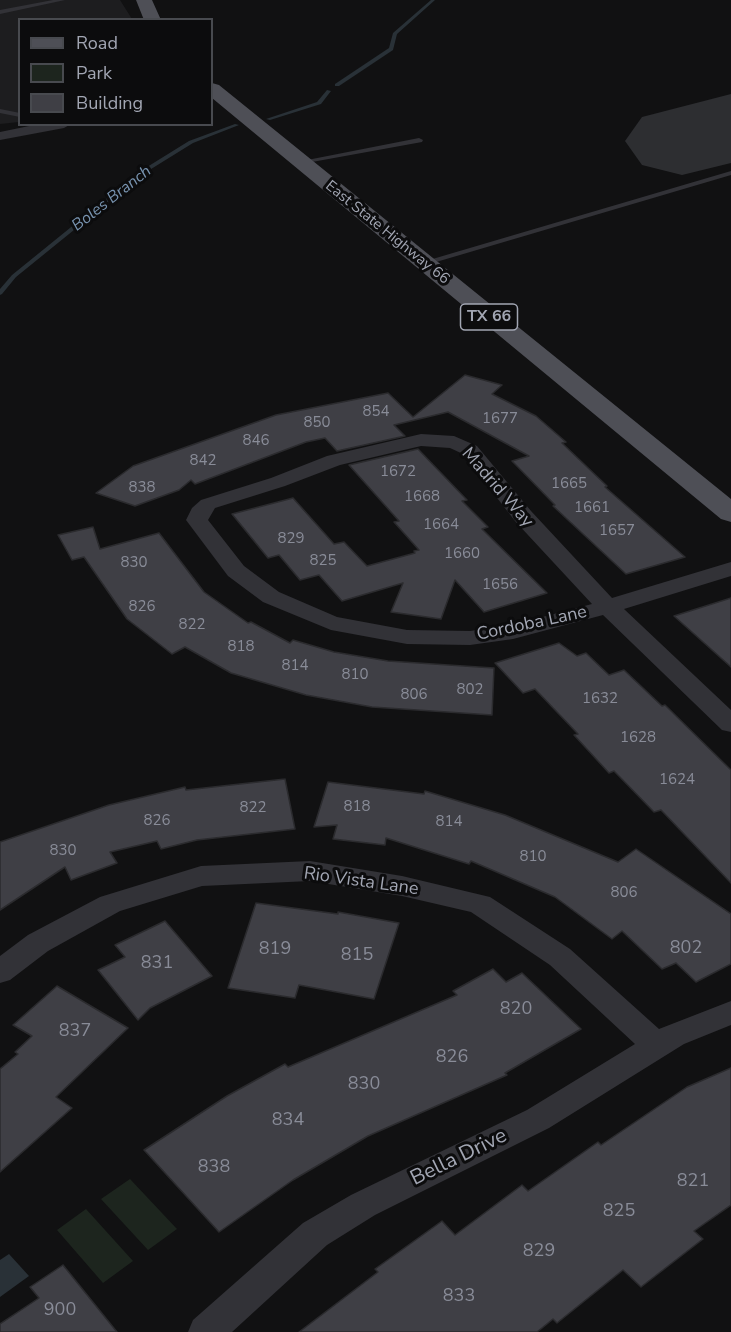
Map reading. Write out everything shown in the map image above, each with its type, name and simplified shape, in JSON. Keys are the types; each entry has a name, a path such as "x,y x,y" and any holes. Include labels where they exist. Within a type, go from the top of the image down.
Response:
{"main road":[{"path":"144,0 152,18"},
{"name":"East State Highway 66","path":"216,96 301,162 731,513"}],"street":[{"path":"0,136 53,126"},
{"name":"Madrid Way","path":"199,512 222,498 278,482 354,453 422,440 454,441 470,450 547,545 608,607 731,724"},
{"name":"Cordoba Lane","path":"199,512 197,520 201,528 225,560 247,581 271,597 331,623 407,637 470,638 544,625 731,569"},
{"name":"Rio Vista Lane","path":"0,972 38,943 110,904 201,876 310,872 402,886 480,904 560,957 657,1046"},
{"name":"Bella Drive","path":"206,1332 315,1234 363,1206 538,1119 673,1036 731,1013"}],"lane":[{"path":"0,12 62,0"},
{"path":"0,111 18,115"},
{"path":"301,162 419,140"},
{"path":"423,263 731,173"}],"shaded area":[{"path":"0,0 120,0 131,18 18,18 18,122 0,124"},
{"path":"9,1254 29,1276 0,1297 0,1260"}],"green space":[{"path":"130,1179 177,1229 148,1250 101,1199"},
{"path":"86,1209 133,1261 103,1283 57,1230"}],"building":[{"path":"465,375 502,385 492,394 536,416 566,442 562,443 607,486 605,487 685,557 626,574 553,506 555,505 512,461 529,456 448,412 394,425 405,436 337,451 325,438 306,442 195,484 191,480 179,490 135,506 96,493 133,466 276,415 388,393 413,417"},
{"path":"418,449 467,500 462,501 488,527 482,529 547,593 484,612 455,580 441,619 391,612 403,583 342,601 319,575 300,580 279,555 268,558 232,514 293,498 334,544 344,542 367,566 415,553 414,551 419,550 394,522 399,521 349,465"},
{"path":"93,527 100,549 159,533 204,592 248,623 251,622 290,643 293,640 334,652 388,661 494,668 492,715 372,707 306,695 231,673 185,647 172,654 127,619 84,557 72,560 58,535"},
{"path":"731,598 731,667 674,616"},
{"path":"559,643 577,656 586,653 609,675 624,670 662,706 665,705 731,770 731,883 661,810 654,812 614,771 609,773 574,735 578,734 535,689 523,693 495,663"},
{"path":"285,779 295,829 197,840 161,849 157,841 110,852 117,863 71,880 65,867 0,910 0,842 109,805 185,787 186,790"},
{"path":"328,782 424,794 425,791 505,815 618,862 636,849 731,914 731,964 696,982 676,963 662,969 622,931 612,939 555,897 471,861 469,864 386,838 385,845 333,839 337,825 314,827"},
{"path":"256,903 338,914 338,912 399,923 374,999 299,985 295,998 228,988"},
{"path":"165,921 212,976 150,1008 138,1020 98,970 125,957 115,945"},
{"path":"493,969 506,982 522,973 581,1029 505,1073 507,1075 368,1136 293,1180 219,1232 144,1150 227,1096 285,1064 288,1067 457,995 453,991"},
{"path":"57,986 128,1028 56,1097 72,1108 0,1172 0,1069 18,1054 15,1052 32,1036 13,1025"},
{"path":"731,1068 731,1205 694,1231 703,1239 641,1287 623,1270 557,1323 553,1319 537,1332 299,1332 378,1272 375,1269 442,1221 455,1235 522,1185 528,1191 598,1142 601,1145 687,1087"},
{"path":"63,1265 117,1332 0,1332 0,1324 39,1298 30,1287"}],"waterway":[{"name":"Boles Branch","path":"337,85 391,49 395,34 433,0"},
{"name":"Boles Branch","path":"268,119 319,103 329,91"},
{"name":"Boles Branch","path":"0,293 14,276 141,173 191,142 237,125"}],"runway":[{"path":"682,141 731,128"}]}
